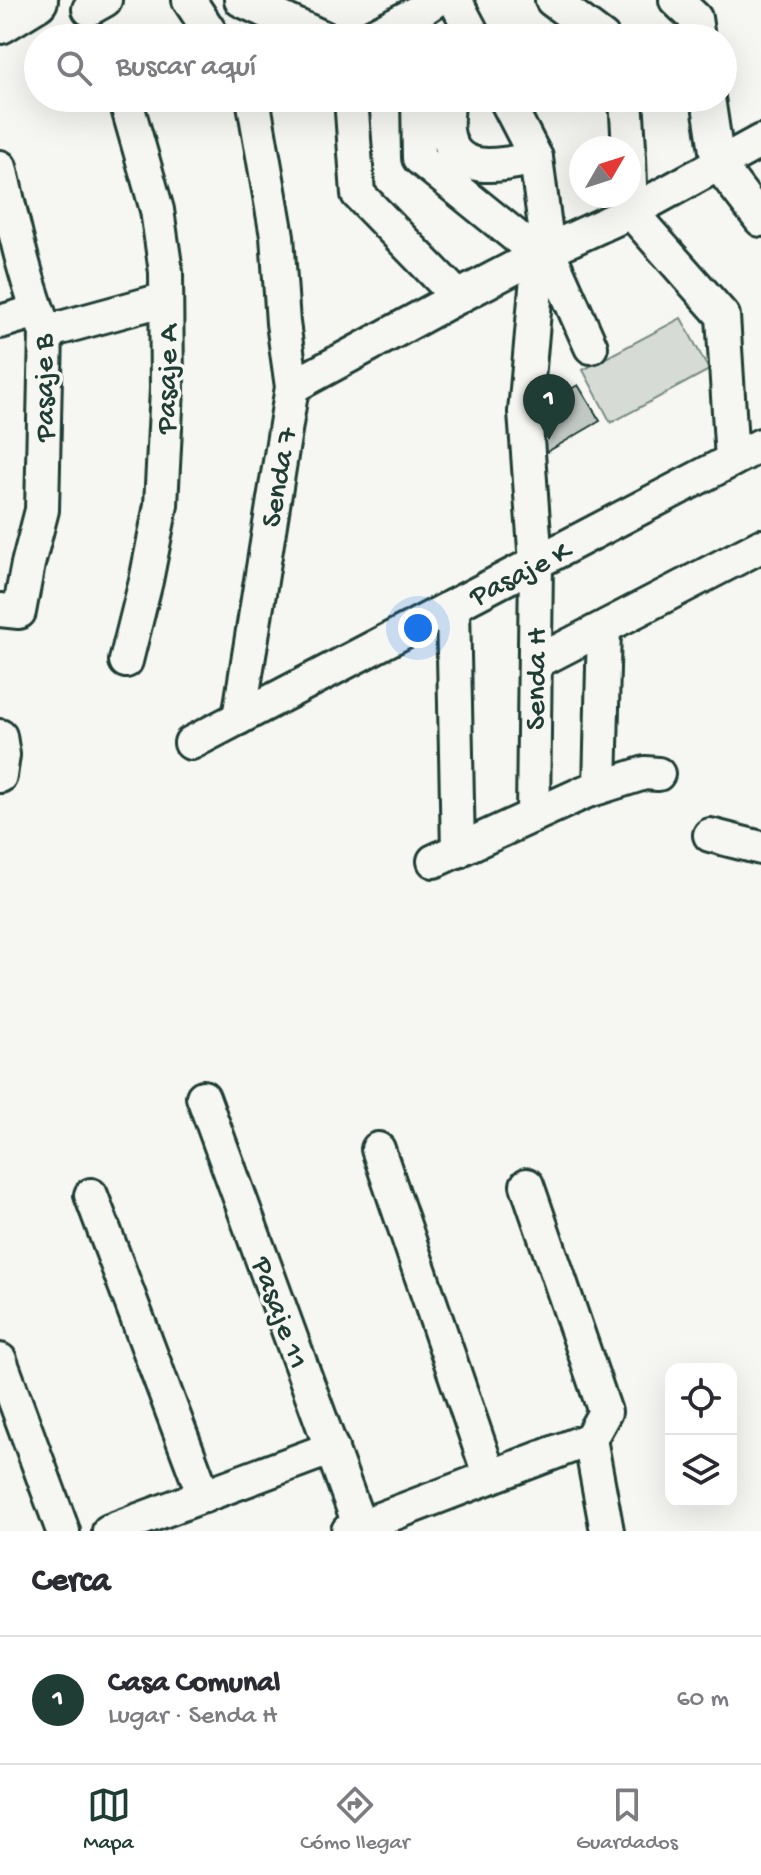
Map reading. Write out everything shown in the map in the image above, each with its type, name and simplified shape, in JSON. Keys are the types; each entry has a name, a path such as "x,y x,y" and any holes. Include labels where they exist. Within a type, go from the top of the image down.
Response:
{"main road":[{"path":"0,22 36,0"}],"street":[{"path":"189,0 205,24"},
{"path":"241,0 293,24"},
{"path":"450,24 453,0"},
{"path":"453,0 467,24"},
{"path":"552,0 584,24"},
{"name":"Pasaje A","path":"126,661 161,505 167,389 166,272 157,210 129,112"},
{"name":"Senda 7","path":"239,718 292,387 283,323 277,236 255,112"},
{"path":"352,112 358,194 458,297"},
{"path":"418,112 419,158 543,253"},
{"path":"448,112 447,130 451,145 468,162 479,166 536,158"},
{"path":"512,112 536,158 543,253 591,347"},
{"path":"627,112 628,136"},
{"path":"710,112 718,164 761,220"},
{"path":"292,387 458,297 631,212 761,141"},
{"name":"Pasaje B","path":"0,167 22,260 42,321 42,510 28,564 9,611"},
{"path":"631,208 631,212 723,316 732,460"},
{"name":"Senda H","path":"533,816 536,563 525,412 543,253"},
{"path":"0,322 42,321 166,299"},
{"name":"Pasaje K","path":"191,743 761,445"},
{"path":"535,663 761,546"},
{"path":"453,606 446,856 585,792 645,773 658,774"},
{"path":"600,787 604,628"},
{"path":"0,736 3,755 0,776"},
{"path":"710,835 761,848"},
{"name":"Pasaje 11","path":"203,1097 332,1448 354,1529"},
{"path":"378,1149 490,1477"},
{"path":"527,1185 605,1412 590,1439 607,1531"},
{"path":"91,1195 204,1496"},
{"path":"0,1360 63,1531"},
{"path":"354,1529 590,1439"},
{"path":"109,1531 332,1448"}],"shaded area":[{"path":"681,318 709,370 611,423 583,370"}],"building":[{"path":"578,385 600,421 533,460 529,413"}],"place":[{"name":"Casa Comunal","path":"549,440"}]}
